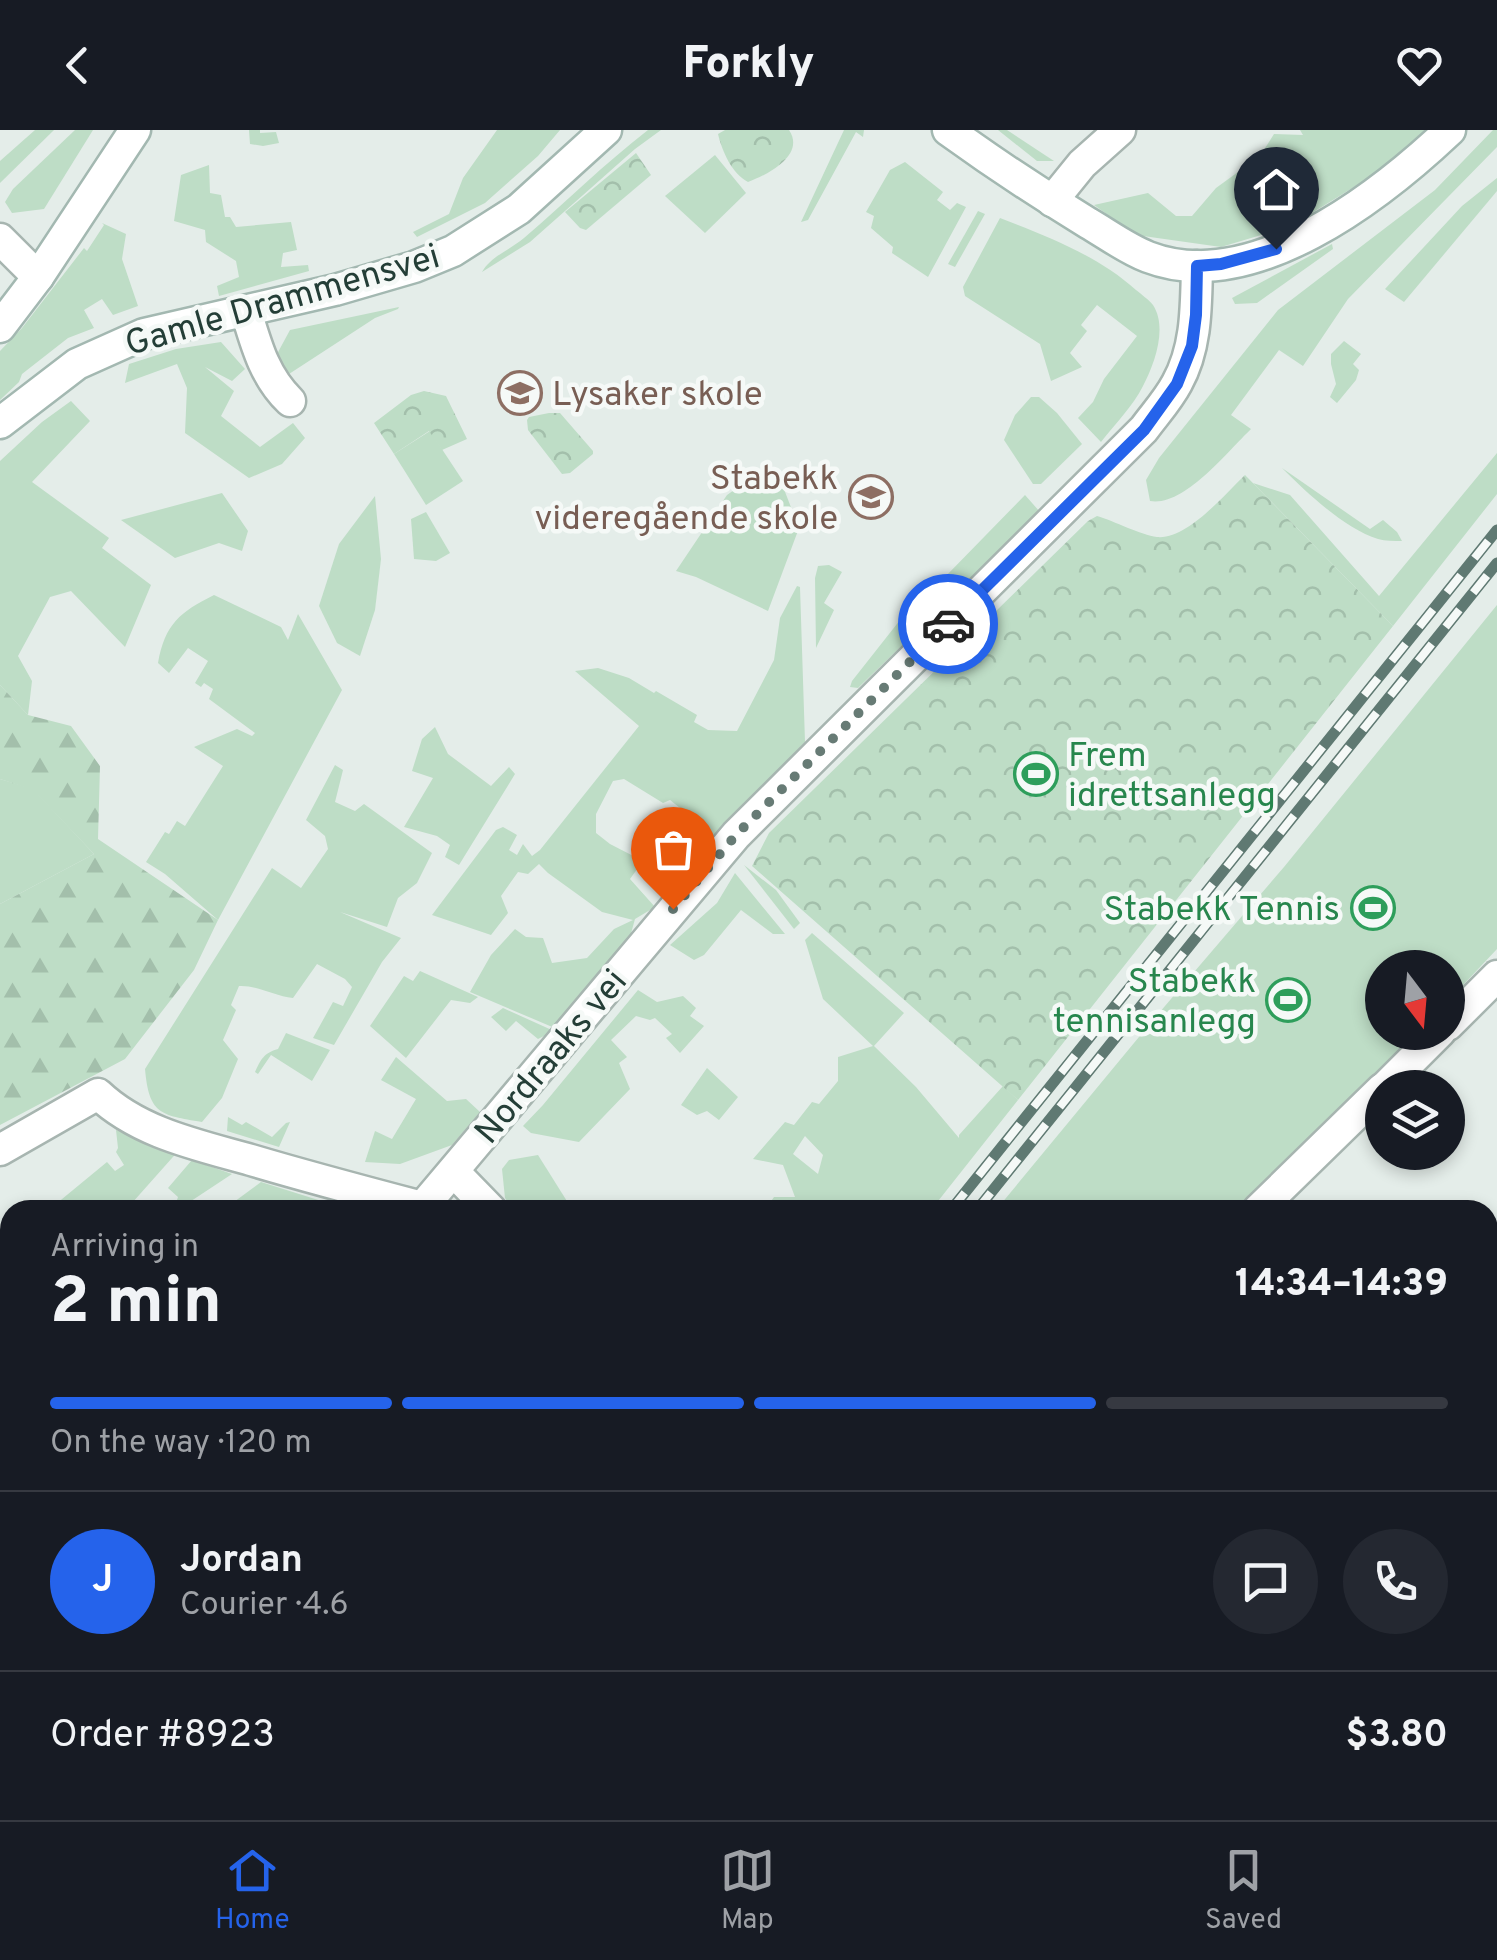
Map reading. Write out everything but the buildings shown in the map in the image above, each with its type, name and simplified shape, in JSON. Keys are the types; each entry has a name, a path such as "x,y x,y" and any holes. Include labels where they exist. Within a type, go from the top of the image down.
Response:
{"street":[{"path":"0,327 136,130"},
{"name":"Gamle Drammensvei","path":"0,423 77,364 144,334 375,280 453,251 518,209 606,130"},
{"path":"948,130 1004,172 1148,257 1197,266 1245,259 1318,230 1392,183 1450,130"},
{"path":"1052,201 1082,164 1120,130"},
{"path":"0,239 38,277"},
{"name":"Nordraaks vei","path":"428,1200 736,835 1144,430 1177,384 1192,346 1197,266"},
{"path":"246,310 259,355 278,390 290,401"},
{"path":"1465,1009 1497,976"},
{"path":"1401,1070 1422,1050"},
{"path":"0,1150 98,1094 117,1112 146,1127 392,1200"},
{"path":"1268,1200 1365,1106"},
{"path":"454,1172 481,1200"}],"green space":[{"path":"35,130 54,130 0,183 0,161"},
{"path":"75,130 93,130 44,209 12,213 5,202 13,189"},
{"path":"249,130 276,132 279,143 250,144"},
{"path":"497,130 560,130 538,156 485,203 417,237 413,232 449,214 463,178"},
{"path":"648,130 661,130 530,242 482,272 490,262 524,238"},
{"path":"725,130 789,130 792,148 782,163 748,182 737,174 725,155 718,134"},
{"path":"844,130 864,130 863,137 856,132 808,220 801,222"},
{"path":"998,130 1007,130 1054,161 1037,161"},
{"path":"1300,130 1425,130 1383,169 1291,226 1221,247 1136,235 1094,205 1148,193 1176,216 1192,216 1216,188 1260,156 1274,134 1303,135"},
{"path":"1497,130 1497,147 1348,299 1303,366 1279,350 1231,415 1251,429 1191,487 1163,501 1150,501 1146,480 1159,458 1278,310 1435,190"},
{"path":"636,153 651,175 586,230 580,228 565,212"},
{"path":"715,155 746,193 705,233 665,196"},
{"path":"905,162 943,192 937,200 950,210 957,203 966,207 928,277 892,253 893,247 871,228 874,216 866,212 890,170"},
{"path":"209,165 210,193 221,195 225,217 230,217 236,227 291,222 297,250 283,253 281,267 308,265 309,271 219,296 217,286 239,277 236,261 206,242 205,230 174,221 181,175"},
{"path":"1497,178 1497,191 1404,302 1385,289 1462,206"},
{"path":"978,211 985,214 955,267 948,264"},
{"path":"1000,218 1105,267 1153,305 1159,324 1155,357 1134,401 1101,442 1078,418 1137,336 1097,305 1081,325 1087,331 1070,353 1082,367 1051,381 1040,344 965,296 963,287"},
{"path":"102,223 126,234 122,259 138,306 113,315 102,299 84,310 94,328 68,338 22,374 0,400 0,351 84,248 87,251"},
{"path":"1332,244 1333,249 1257,303 1235,304 1232,298"},
{"path":"399,307 375,318 289,374 277,354 290,330"},
{"path":"1344,341 1361,354 1353,364 1359,370 1356,380 1337,403 1330,397 1336,384 1331,354"},
{"path":"221,342 245,369 232,381 205,367 234,391 221,416 260,447 293,423 305,438 282,464 249,478 185,433 187,388 177,364 125,383 129,364 176,349"},
{"path":"424,391 446,396 467,439 442,450 429,431 394,454 374,423 411,395"},
{"path":"1031,397 1039,397 1057,413 1082,444 1041,484 1033,484 1004,440 1015,415"},
{"path":"71,401 90,421 32,482 109,538 102,548 151,585 125,647 71,591 50,597 18,656 32,681 28,715 0,685 0,461"},
{"path":"560,413 593,451 570,473 562,474 528,430 529,417"},
{"path":"430,431 463,481 426,505 394,454"},
{"path":"1497,453 1497,494 1393,626 1253,483 1290,495 1379,596"},
{"path":"765,468 782,484 799,528 768,611 676,571 727,495"},
{"path":"1282,468 1370,529 1383,520 1402,541 1378,539 1352,527"},
{"path":"1245,475 1393,626 1018,1100 752,866 769,833 1088,521 1097,516 1151,536 1169,536 1193,524"},
{"path":"222,493 248,531 242,551 219,543 175,558 121,520"},
{"path":"1025,495 1040,512 858,688 850,687 904,615"},
{"path":"375,496 381,559 375,610 360,656 337,643 319,606 339,544"},
{"path":"426,512 450,553 436,561 414,559 411,519"},
{"path":"829,565 842,572 824,603 834,610 816,648 815,578 818,566"},
{"path":"797,586 805,742 700,853 692,856 689,854 706,833 700,824 670,800 663,803 624,779 613,781 596,814 596,833 643,861 630,879 655,907 635,919 630,937 557,1029 470,992 491,955 515,929 526,937 543,938 552,963 587,958 614,929 633,920 602,912 539,864 528,874 518,872 501,896 508,913 491,935 432,915 496,830 503,827 517,835 509,850 517,855 523,844 532,856 540,850 639,726 575,671 598,668 629,678 697,715 694,722 708,730 737,731 774,660 780,618"},
{"path":"214,595 281,627 288,640 298,614 342,690 218,920 146,862 165,832 169,834 177,821 185,826 223,766 194,747 237,729 252,736 255,733 209,699 213,689 195,683 208,661 188,648 169,673 158,663 165,638 176,621"},
{"name":"Stabekk Tennis","path":"1497,605 1497,949 1465,983 1465,950 1365,950 1365,1050 1400,1050 1380,1070 1365,1070 1365,1084 1245,1200 1004,1200 1284,867"},
{"path":"0,685 28,715 71,726 100,766 98,839 218,920 194,970 125,1059 0,1125 0,904 94,854 33,790 0,779"},
{"path":"435,727 448,754 491,786 509,767 515,774 459,865 445,857 450,845 437,836 404,827 433,778 412,771 422,739"},
{"path":"335,765 343,770 335,802 355,811 364,804 432,853 417,883 398,898 387,927 340,912 401,938 382,962 334,1045 313,1038 333,1002 343,1006 352,987 345,979 317,964 293,998 239,986 231,1005 236,1010 223,1040 238,1059 222,1098 202,1122 167,1114 154,1104 145,1069 272,868 301,888 328,849 325,836 306,820"},
{"path":"0,779 33,789 94,854 0,904"},
{"path":"744,865 776,890 800,923 794,929"},
{"path":"735,873 785,934 773,934 741,910 704,955 694,960 670,945 717,903"},
{"path":"812,933 904,1013 874,1046 916,1087 959,1138 1003,1086 1018,1100 939,1200 772,1200 795,1197 783,1165 753,1159 785,1122 794,1125 812,1102 819,1104 838,1081 838,1057 873,1046 823,999 805,940","holes":["805,1136 823,1155 818,1174 793,1154"]},
{"path":"420,971 478,997 470,1003 451,1000 406,1058 370,1026 404,976 413,981"},
{"path":"638,990 657,1002 683,996 696,1008 690,1016 704,1026 680,1053 666,1038 672,1034 655,1018 636,1016 611,1040 627,1057 619,1063 630,1089 579,1142 531,1133 523,1126"},
{"path":"503,1008 554,1031 538,1039 516,1021 506,1031 491,1017"},
{"path":"286,1033 330,1050 312,1081 271,1055 258,1074 255,1072 269,1052 278,1049"},
{"path":"396,1057 447,1101 466,1099 480,1112 452,1145 400,1164 365,1162 375,1131 392,1139 416,1099 381,1080"},
{"path":"707,1068 738,1097 719,1120 707,1111 697,1115 681,1105"},
{"path":"228,1117 272,1137 290,1122 279,1147 227,1131"},
{"path":"116,1130 180,1149 135,1200 61,1200 107,1162 115,1171 124,1165 116,1152"},
{"path":"538,1155 566,1200 506,1200 502,1169 509,1160"},
{"path":"192,1160 232,1174 193,1200 177,1200 168,1188"},
{"path":"261,1182 318,1200 237,1200"}],"railway":[{"path":"959,1200 1497,530"},
{"path":"985,1200 1497,563"}],"way so far":[{"path":"673,909 736,835 948,624"}],"place":[{"name":"Lysaker skole","path":"520,393"},
{"name":"Stabekk videregående skole","path":"871,497"},
{"name":"Frem idrettsanlegg","path":"1036,774"},
{"name":"Stabekk Tennis","path":"1373,908"},
{"name":"Stabekk tennisanlegg","path":"1288,1000"}],"route":[{"path":"948,624 1144,430 1177,384 1192,346 1197,266 1245,259 1276,249"}]}
